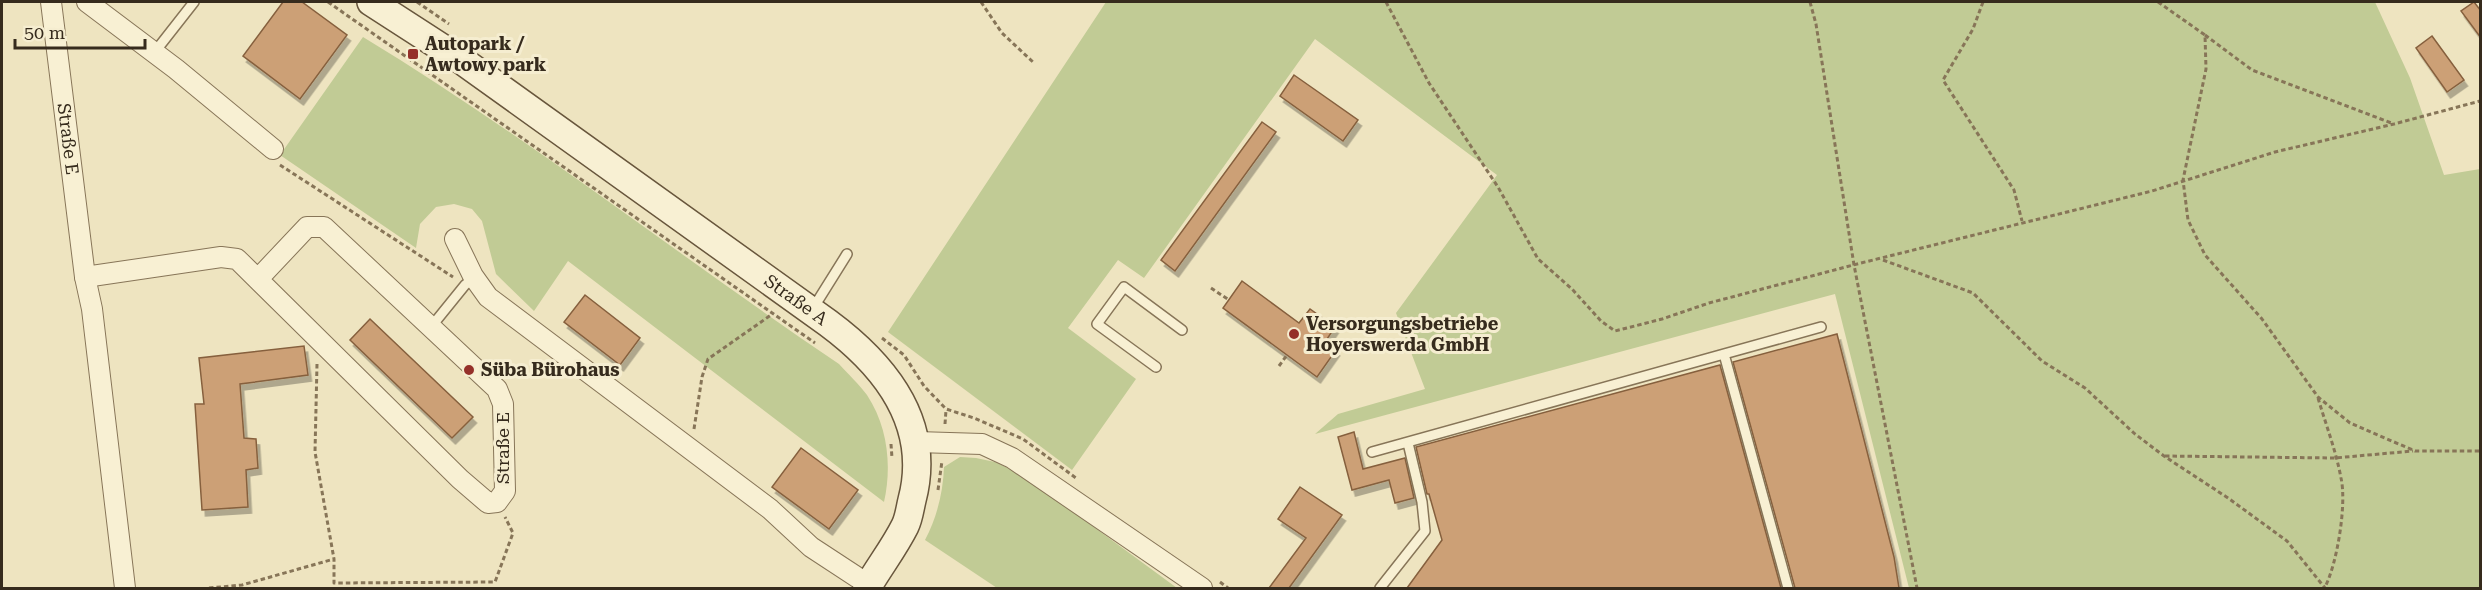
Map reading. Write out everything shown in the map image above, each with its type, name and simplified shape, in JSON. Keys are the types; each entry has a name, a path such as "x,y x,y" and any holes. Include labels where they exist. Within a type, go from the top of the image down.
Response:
{"street":[{"name":"Straße E","path":"51,2 85,277 92,309 125,588"},
{"path":"87,2 273,149"},
{"name":"Straße A","path":"371,2 464,62 792,308 846,337 878,366 901,401 916,441"},
{"name":"Straße E","path":"85,277 221,257 237,259 460,480 488,503 497,502 505,490 503,404 497,390 324,227 307,227 258,279"},
{"path":"455,239 470,281 488,297 770,509 812,547 868,587 906,525 917,481 916,441 982,444 1012,458 1202,588"}],"lane":[{"path":"154,53 194,2"},
{"path":"792,308 847,254"},
{"path":"431,327 470,281"},
{"path":"1156,367 1097,324 1124,287 1182,330"},
{"path":"1372,452 1821,327"},
{"path":"1724,354 1788,588"},
{"path":"1380,588 1425,531 1422,502 1408,443"}],"path":[{"path":"328,2 550,156 792,308 819,346"},
{"path":"417,2 447,23"},
{"path":"981,2 1002,33 1034,63"},
{"path":"1386,2 1429,83 1498,187 1538,259 1572,289 1601,321 1615,331 1662,319 1709,303 2022,221 2152,191 2275,152 2481,101"},
{"path":"1810,2 1816,24 1854,265 1917,588"},
{"path":"1983,2 1973,28 1943,80 2014,190 2022,221"},
{"path":"2158,2 2252,70 2394,124"},
{"path":"2205,35 2206,69 2183,180 2188,220 2205,255 2262,319 2318,396 2350,423 2415,451"},
{"path":"273,149 278,164 470,281"},
{"path":"1881,259 1972,293 2042,361 2085,388 2135,434 2164,456 2228,498 2287,541 2325,588 2332,573 2341,523 2342,481 2318,396"},
{"path":"1211,288 1229,300"},
{"path":"690,449 702,377 708,359 792,308"},
{"path":"318,337 315,452 334,559 334,583 495,582 513,533 497,502"},
{"path":"1279,366 1287,355"},
{"path":"890,435 893,468"},
{"path":"2164,456 2336,458 2415,451 2481,451"},
{"path":"209,588 242,585 334,559"}],"green space":[{"path":"1106,2 2375,2 2410,78 2444,175 2480,169 2480,588 1909,588 1835,294 1315,434 1338,414 1425,389 1396,313 1497,175 1315,39 1144,278 1118,260 1068,328 1136,379 1072,470 888,332"},
{"path":"363,37 544,156 839,364 867,395 880,420 888,461 884,502 568,261 534,311 496,274 482,221 472,209 454,204 436,207 420,224 416,248 280,155"},
{"path":"960,457 995,462 1014,471 1177,588 997,588 925,540 939,505 944,467"}],"building":[{"path":"283,2 302,2 347,35 300,99 243,56"},
{"path":"2474,2 2481,11 2481,38 2461,11"},
{"path":"2432,36 2464,80 2447,92 2416,48"},
{"path":"1294,75 1358,120 1343,141 1280,96"},
{"path":"1262,122 1276,132 1175,271 1161,260"},
{"name":"Versorgungsbetriebe Hoyerswerda GmbH","path":"1242,281 1299,323 1310,309 1335,327 1325,342 1336,350 1317,377 1223,308"},
{"path":"585,295 640,338 620,365 564,322"},
{"path":"370,319 473,417 452,438 350,340"},
{"path":"1837,334 1894,557 1899,588 1795,588 1733,362"},
{"path":"304,346 308,375 240,384 244,438 256,439 258,468 246,470 248,507 202,510 195,404 204,404 199,358"},
{"path":"1720,365 1781,588 1407,588 1442,540 1429,494 1427,494 1416,447"},
{"path":"1354,432 1363,469 1405,458 1414,498 1395,503 1389,480 1352,490 1338,437"},
{"path":"801,448 858,490 829,529 772,487"},
{"path":"1300,487 1342,515 1289,588 1269,588 1306,538 1278,519"}],"place":[{"name":"Autopark / Awtowy park","path":"413,54"},
{"name":"Versorgungsbetriebe Hoyerswerda GmbH","path":"1294,334"},
{"name":"Süba Bürohaus","path":"469,370"}]}
